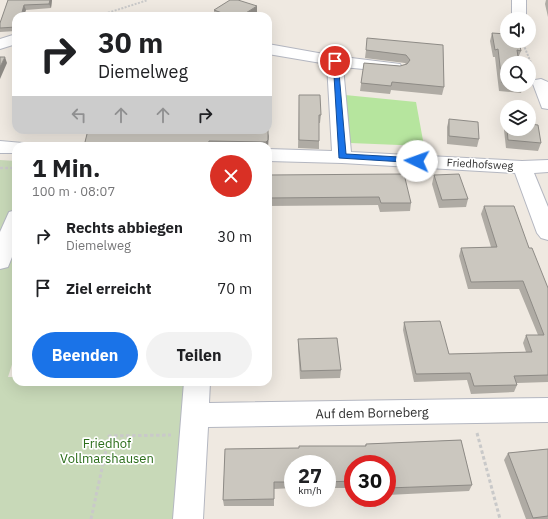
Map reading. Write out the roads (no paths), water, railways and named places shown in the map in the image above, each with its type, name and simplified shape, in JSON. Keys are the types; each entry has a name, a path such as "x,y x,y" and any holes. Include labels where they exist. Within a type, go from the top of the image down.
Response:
{"street":[{"path":"519,0 519,12"},
{"path":"0,44 12,40"},
{"path":"272,51 335,61 399,67"},
{"path":"335,61 342,156"},
{"path":"541,84 548,104"},
{"path":"0,147 12,147"},
{"name":"Friedhofsweg","path":"272,155 342,156 522,167 548,166"},
{"path":"522,167 548,233"},
{"path":"0,261 12,228"},
{"path":"188,519 197,386"},
{"name":"Auf dem Borneberg","path":"195,425 471,411 548,410"}],"park label":[{"name":"Friedhof Vollmarshausen","path":"107,450"}]}
